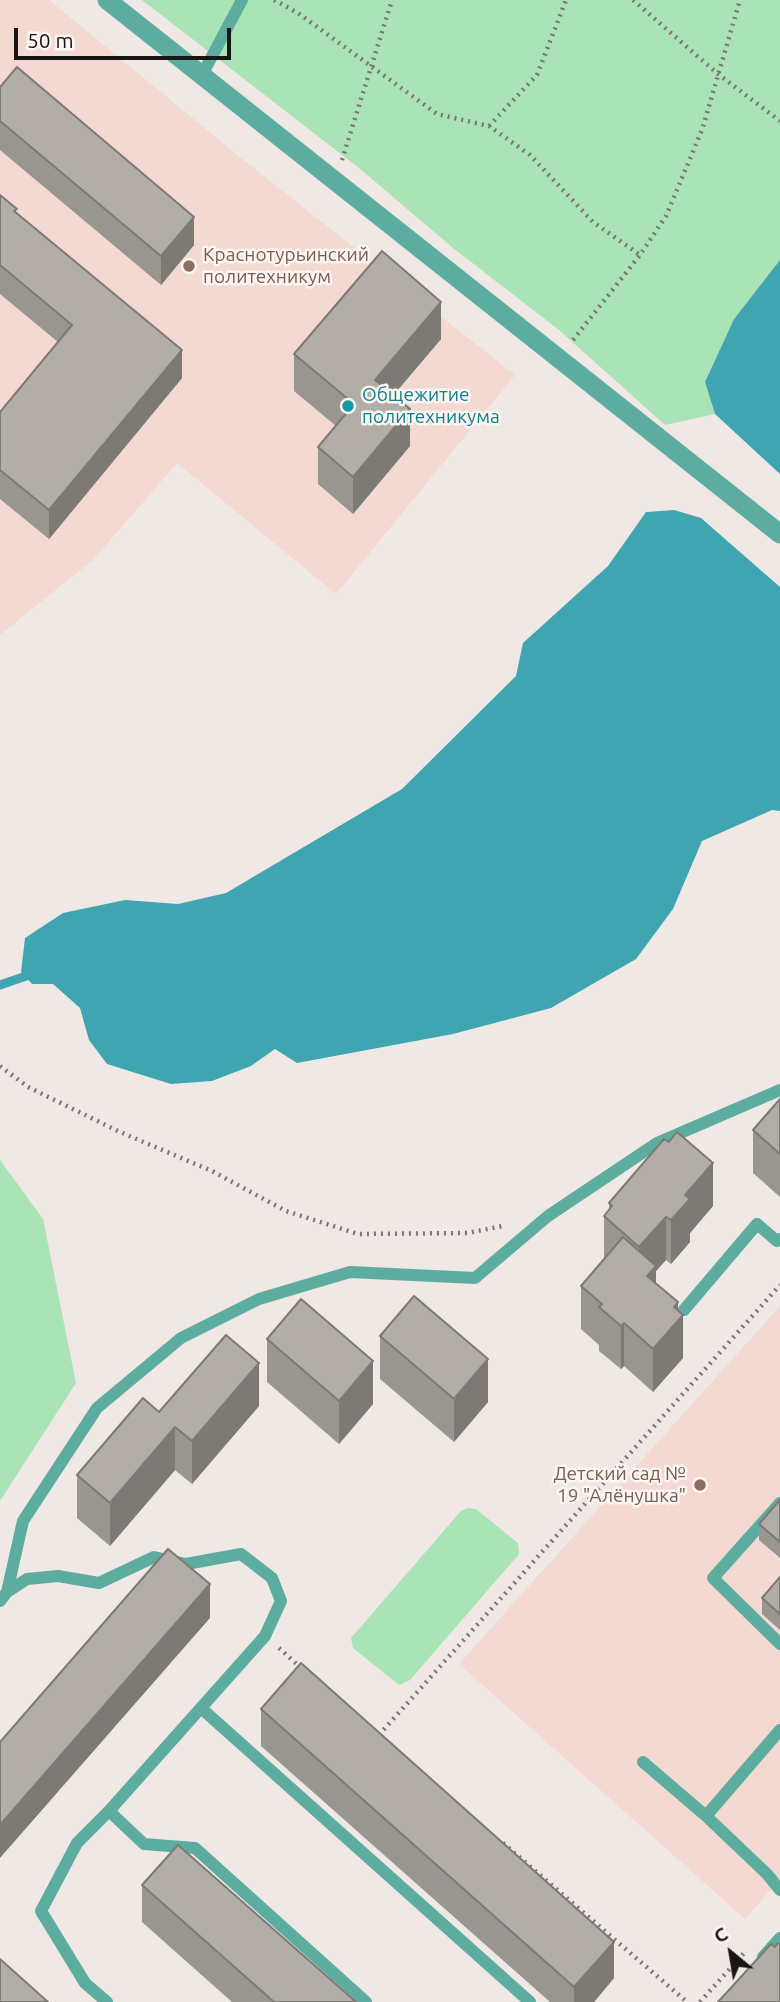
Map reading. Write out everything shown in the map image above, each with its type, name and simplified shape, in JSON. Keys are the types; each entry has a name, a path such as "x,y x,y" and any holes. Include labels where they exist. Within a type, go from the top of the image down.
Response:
{"street":[{"path":"107,0 780,534"}],"lane":[{"path":"202,75 242,0"},
{"path":"3,1596 23,1521 97,1408 181,1338 259,1299 350,1272 475,1278 548,1216 657,1143 780,1090"},
{"path":"684,1310 757,1224 778,1241 780,1239"},
{"path":"780,1503 713,1578 780,1644"},
{"path":"3,1596 27,1579 58,1576 99,1583 154,1557 186,1564 241,1554 272,1578 281,1601 265,1636 109,1811 77,1843 41,1911 85,1983 107,2002"},
{"path":"201,1707 530,2002"},
{"path":"706,1816 780,1730"},
{"path":"643,1762 706,1816 767,1874 780,1890"},
{"path":"109,1811 144,1844 195,1848 366,2002"},
{"path":"756,1965 780,1938"}],"path":[{"path":"274,0 298,13 437,114 489,126 530,155 593,222 640,255"},
{"path":"335,180 392,0"},
{"path":"489,126 537,75 566,0"},
{"path":"633,0 718,74 780,121"},
{"path":"560,357 640,255 666,216 702,130 740,0"},
{"path":"0,1066 28,1087 120,1132 212,1171 286,1212 358,1234 467,1233 508,1225"},
{"path":"389,1744 379,1735 780,1285"},
{"path":"265,1636 306,1672"},
{"path":"502,1842 687,2002"}],"shaded area":[{"name":"Краснотурьинский политехникум","path":"0,0 49,0 241,158 515,375 336,594 177,463 94,559 0,635"},
{"name":"Детский сад № 19 \"Алёнушка\"","path":"780,1306 780,1879 745,1919 459,1664"}],"green space":[{"path":"142,0 780,0 780,260 734,319 705,382 715,414 665,425 559,330 453,248 359,168"},
{"path":"0,1160 43,1219 76,1383 0,1501"},
{"path":"476,1509 518,1543 519,1554 410,1680 399,1685 353,1648 351,1638 461,1511"}],"water":[{"path":"780,260 780,474 715,414 705,382 734,319"},
{"path":"674,510 701,518 780,587 780,811 772,810 702,841 673,909 636,959 551,1008 453,1034 297,1063 275,1049 251,1066 212,1081 171,1084 107,1064 89,1040 80,1008 53,984 32,984 21,972 25,938 63,913 125,900 178,904 226,893 402,789 516,676 523,643 608,566 646,512"}],"building":[{"path":"17,67 194,217 161,256 0,121 0,87"},
{"path":"0,195 17,209 14,211 182,350 49,510 0,470 0,412 72,325 0,265"},
{"path":"382,251 441,302 375,380 410,409 353,477 318,447 354,404 294,354"},
{"path":"780,1099 780,1154 753,1130"},
{"path":"677,1132 713,1163 685,1195 690,1199 671,1220 666,1217 639,1247 604,1216 612,1206 609,1203 664,1139 669,1142"},
{"path":"623,1237 656,1266 647,1276 678,1302 674,1307 683,1315 653,1349 624,1323 621,1326 599,1307 602,1304 581,1286"},
{"path":"414,1296 488,1359 454,1399 380,1336"},
{"path":"301,1299 373,1361 339,1401 267,1339"},
{"path":"226,1335 259,1363 192,1441 175,1427 110,1503 77,1475 143,1398 159,1412"},
{"path":"780,1500 780,1542 759,1524"},
{"path":"168,1549 210,1584 0,1825 0,1742"},
{"path":"780,1577 780,1614 762,1598"},
{"path":"301,1663 614,1942 574,1987 261,1709"},
{"path":"178,1845 356,2002 274,2002 142,1885"},
{"path":"778,1943 780,2002 718,2002 771,1944 775,1947"},
{"path":"0,1959 48,2002 0,2002"}],"waterway":[{"path":"0,985 35,973"}],"place":[{"name":"Краснотурьинский политехникум","path":"189,266"},
{"name":"Общежитие политехникума","path":"348,406"},
{"name":"Детский сад № 19 \"Алёнушка\"","path":"700,1485"}]}
